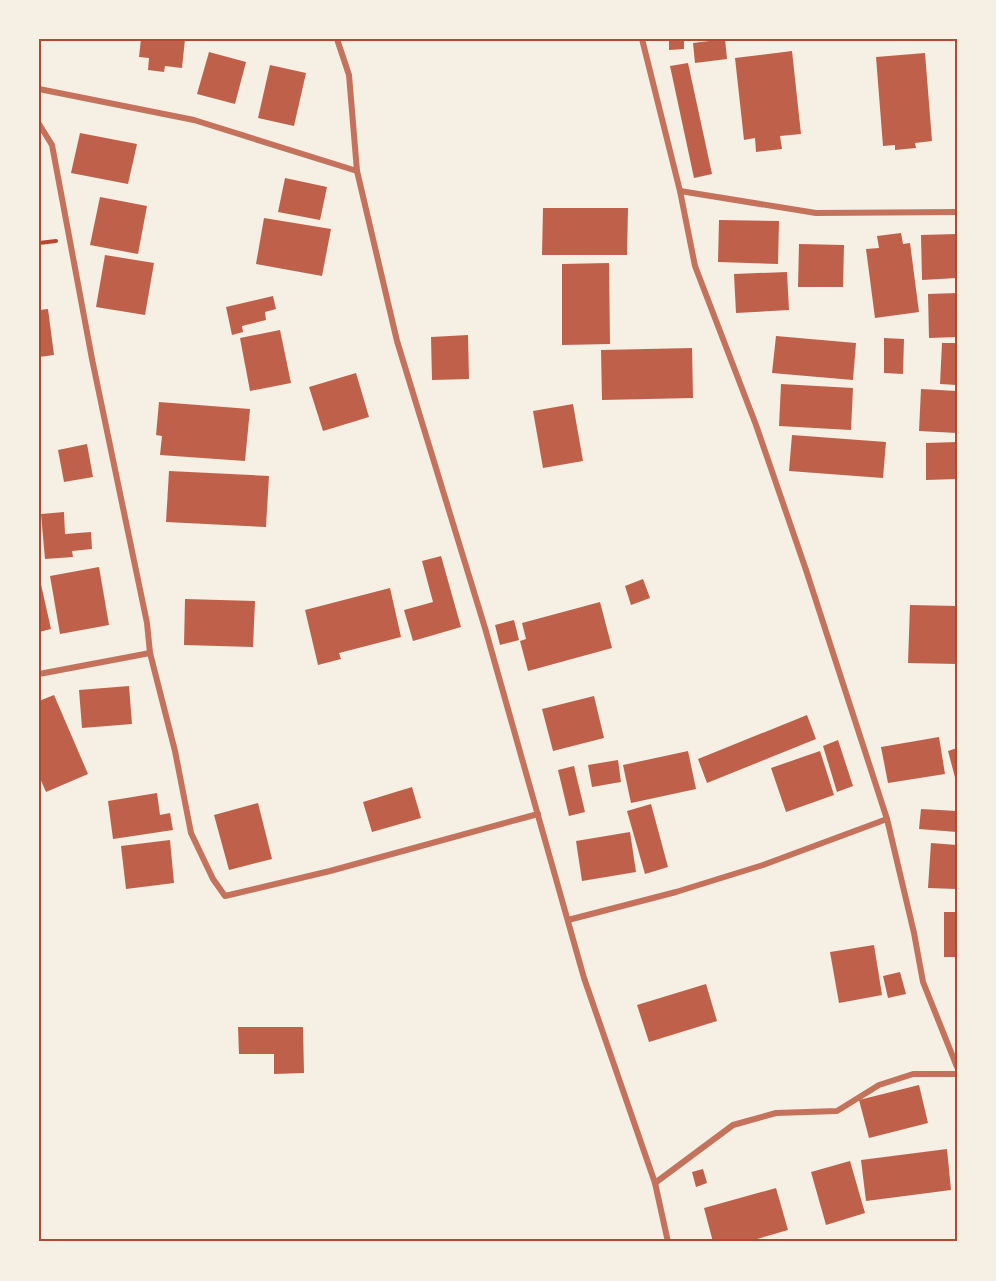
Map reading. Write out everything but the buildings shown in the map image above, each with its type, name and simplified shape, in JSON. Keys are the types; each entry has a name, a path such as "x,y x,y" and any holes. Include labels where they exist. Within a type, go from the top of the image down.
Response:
{"street":[{"path":"337,39 349,75 357,171 397,341 485,628 584,978 655,1183 668,1242"},
{"path":"642,39 680,191 695,266 756,425 887,819 923,982 957,1067"},
{"path":"39,89 194,120 357,171"},
{"path":"39,124 52,145 92,359 147,623 150,653 175,751 191,833 213,879 225,896 330,871 538,814"},
{"path":"680,191 816,213 957,212"},
{"path":"39,674 150,653"},
{"path":"568,920 676,892 763,865 887,819"},
{"path":"655,1183 733,1125 776,1113 837,1111 879,1084 913,1074 957,1074"}]}
